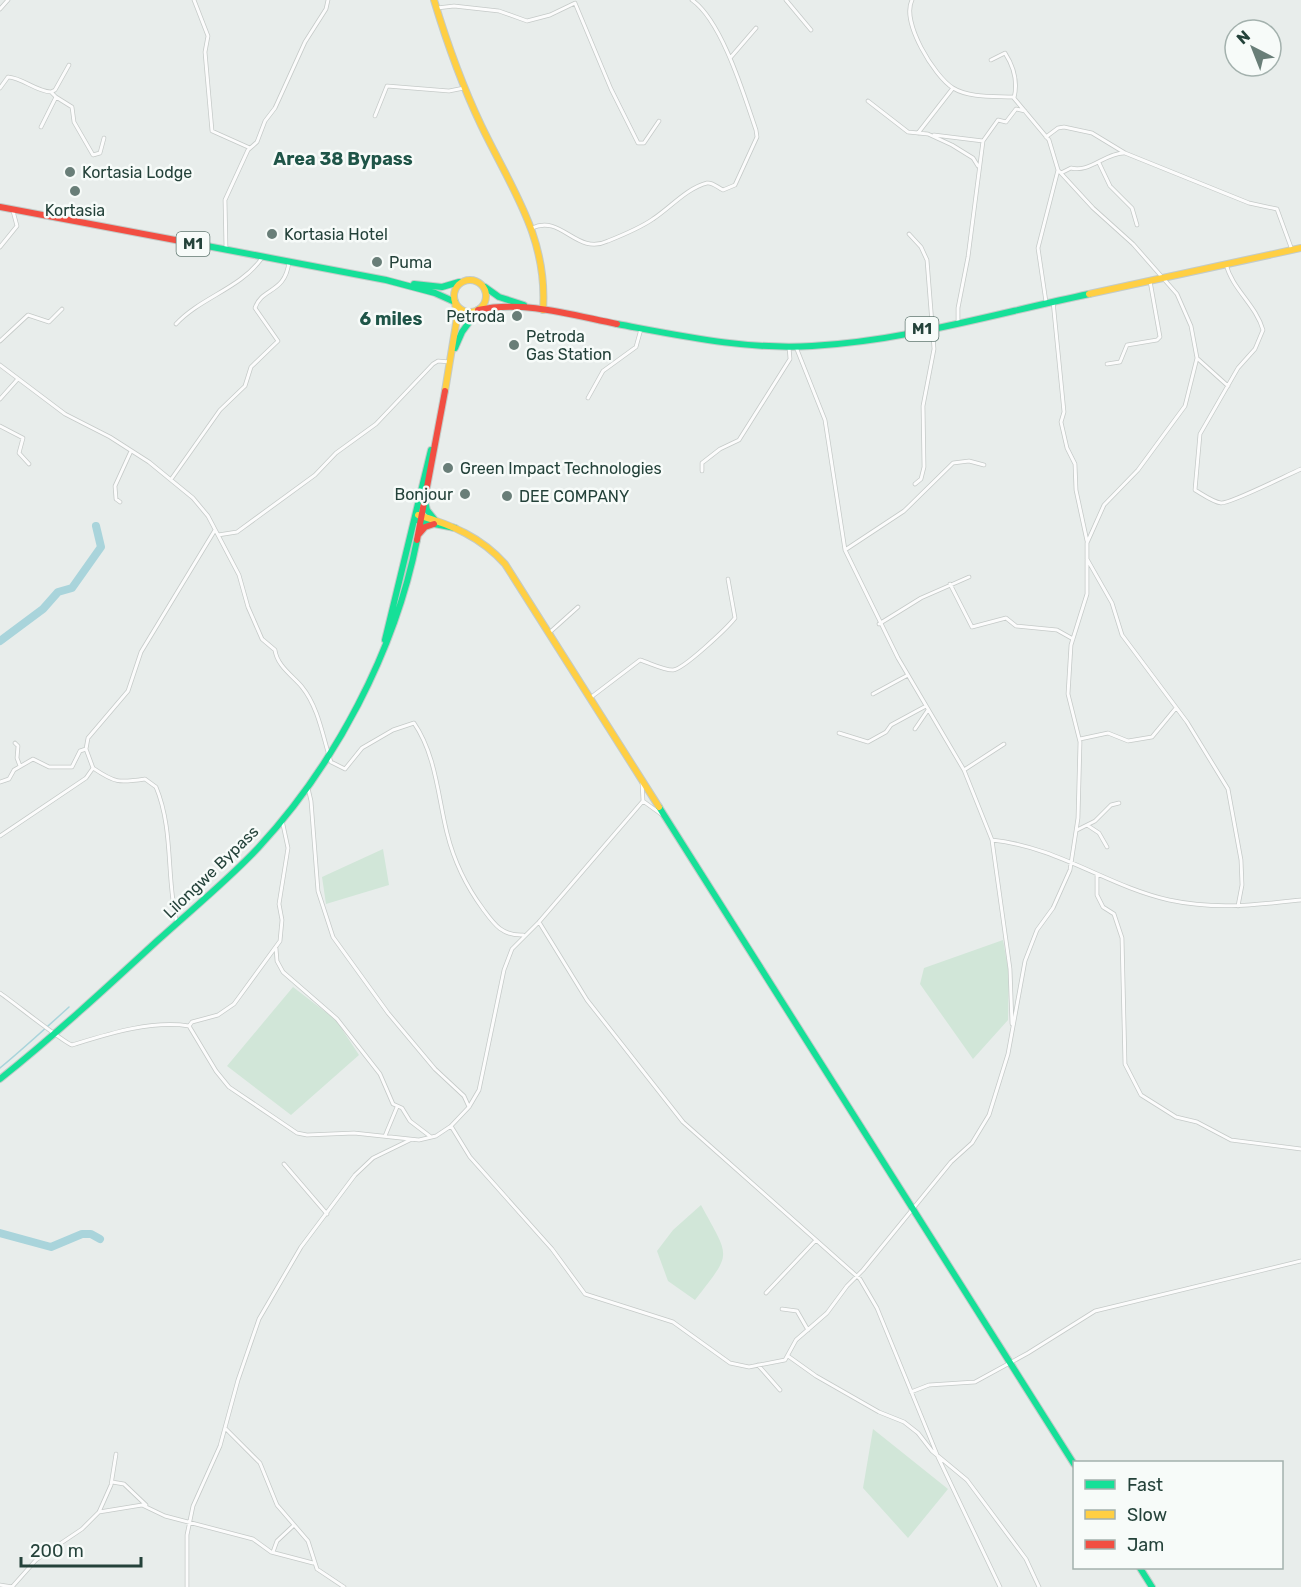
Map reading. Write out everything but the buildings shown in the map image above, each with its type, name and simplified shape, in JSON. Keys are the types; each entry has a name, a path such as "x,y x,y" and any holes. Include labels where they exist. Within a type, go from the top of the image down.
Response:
{"main road":[{"path":"434,0 465,88 532,228 546,295 541,310"},
{"name":"M1","path":"0,207 386,280 442,287 474,280 499,297 541,310"},
{"name":"M1","path":"386,280 435,293 455,302 466,312 500,305 541,310 732,345 793,347 857,342 1301,248"},
{"path":"455,302 455,290 463,281"},
{"path":"478,310 486,299 483,286"},
{"name":"Lilongwe Bypass","path":"0,1079 56,1034 257,849 308,788 329,756 360,700 398,611 417,538 418,518 451,358 457,318 455,302"},
{"name":"Lilongwe Bypass","path":"451,358 462,332 478,310"},
{"name":"Lilongwe Bypass","path":"385,640 426,491 434,442"},
{"path":"426,491 426,507 434,522"},
{"path":"418,518 463,530 499,555 1073,1462"},
{"path":"417,538 422,529 434,522"},
{"path":"1141,1569 1152,1587"}],"street":[{"path":"0,9 8,0"},
{"path":"194,0 208,36 205,52 212,131 250,148"},
{"path":"226,249 225,200 250,148 257,142 305,42 326,9 328,0"},
{"path":"532,228 541,225 548,226 563,231 585,244 598,246 651,220 679,199 706,184 712,184 723,190 733,187 757,133 731,57 704,10 692,0"},
{"path":"786,0 811,30"},
{"path":"912,0 908,10 924,57 953,88 977,95 1014,98 1046,137 1059,171 1093,208 1133,244 1185,309 1197,358 1185,406 1137,470 1104,505 1087,543"},
{"path":"437,8 454,6 499,11 527,21 550,15 575,3 611,89 638,143 644,142 660,121"},
{"path":"731,57 756,28"},
{"path":"991,60 1002,53 1010,60 1016,80 1014,98"},
{"path":"51,92 55,90 69,65"},
{"path":"0,88 8,77 13,78 39,90 51,92 72,106 74,122 93,155 100,153 104,138"},
{"path":"375,116 387,86 449,91 465,88"},
{"path":"917,134 953,88"},
{"path":"40,127 56,97"},
{"path":"868,101 890,121 908,132 982,141"},
{"path":"958,321 982,141 998,120 1006,122 1016,110 1026,111"},
{"path":"1046,137 1058,128 1070,126 1092,133 1125,153 1249,203 1277,210 1292,250"},
{"path":"928,134 973,158 978,167"},
{"path":"1059,171 1081,168 1099,163 1113,154 1125,153"},
{"path":"1099,163 1110,186 1132,208 1137,225"},
{"path":"451,1126 470,1157 552,1249 585,1293 671,1321 730,1363 749,1367 781,1361 788,1356 796,1340 827,1313 951,1162 972,1143 985,1123 1008,1054 1025,961 1037,930 1064,887 1077,830 1080,739 1068,700 1073,639 1087,594 1087,543 1076,490 1074,464 1066,448 1061,422 1064,412 1049,301 1038,248 1059,171"},
{"path":"0,247 17,226 12,210"},
{"path":"909,234 925,252 934,349 923,406 924,467 921,479 915,484"},
{"path":"176,324 188,311 196,310 228,286 240,282 263,256"},
{"path":"172,478 220,410 245,386 251,367 278,340 255,308 259,301 285,279 289,262"},
{"path":"1226,264 1228,274 1247,299 1263,330 1255,349 1242,361 1200,434 1195,490 1220,503 1231,501 1254,488 1301,469"},
{"path":"1107,364 1120,362 1127,345 1157,340 1160,337 1150,280"},
{"path":"0,340 28,315 49,322 62,309"},
{"path":"588,398 603,371 636,347 641,329"},
{"path":"702,471 702,463 720,449 739,440 788,362 793,347"},
{"path":"793,347 819,400 827,429 845,550 879,624 964,770 992,840 1010,969 1012,1026"},
{"path":"218,535 237,532 315,475 336,453 376,424 433,364 451,358"},
{"path":"1197,358 1228,386"},
{"path":"0,365 65,414 131,451 172,478 203,508 239,575 248,607 262,639 275,650 277,659 309,699 331,762 345,769 362,748 393,730 414,723 435,771 448,836 469,890 499,929 507,934 524,934"},
{"path":"0,399 17,380"},
{"path":"0,426 23,438 19,453 29,464"},
{"path":"120,502 116,499 114,490 131,451"},
{"path":"845,550 904,511 953,463 969,461 984,465"},
{"path":"177,924 172,904 164,818 156,787 145,779 127,783 113,780 93,768 86,749 93,730 128,691 141,652 215,530"},
{"path":"1087,558 1112,603 1122,635 1212,759 1230,797 1241,860 1242,885 1238,906"},
{"path":"879,624 921,598 969,577"},
{"path":"590,698 640,660 671,670 696,654 735,618 728,579"},
{"path":"950,584 972,627 1006,618 1016,627 1057,630 1073,639"},
{"path":"549,633 578,607"},
{"path":"873,693 908,675"},
{"path":"915,729 927,708"},
{"path":"839,733 868,742 886,732 891,725 927,708"},
{"path":"1080,739 1108,733 1128,741 1152,737 1176,708"},
{"path":"15,743 18,746 16,758 20,766"},
{"path":"964,770 1004,744"},
{"path":"0,782 9,779 20,766 33,759 49,767 72,767 80,751 86,749"},
{"path":"0,836 79,783 93,768"},
{"path":"0,993 47,1027 66,1044 72,1045 124,1030 178,1024 189,1026 216,1071 229,1087 289,1129 307,1135 341,1132 411,1139 431,1137 451,1126 469,1107 483,1078 508,958 524,934 538,922 644,801 642,780"},
{"path":"308,788 318,891 333,937 388,1013 435,1070 464,1096 469,1107"},
{"path":"644,801 666,817"},
{"path":"1077,830 1095,821 1111,805 1119,803"},
{"path":"189,1026 192,1022 222,1013 234,1004 276,948 282,933 279,904 288,848 282,820"},
{"path":"1087,825 1099,833 1107,847"},
{"path":"992,840 1054,854 1097,874 1169,900 1211,907 1301,900"},
{"path":"1097,874 1097,895 1103,907 1114,914 1122,938 1125,1064 1141,1095 1176,1117 1197,1122 1231,1140 1301,1149"},
{"path":"538,922 586,1000 683,1122 737,1173 816,1240 846,1270 857,1276 877,1308 938,1457 1000,1587"},
{"path":"276,948 277,961 283,972 337,1019 380,1074 389,1097 398,1107 402,1107 410,1120 431,1137"},
{"path":"385,1136 398,1107"},
{"path":"187,1587 187,1535 193,1506 220,1446 241,1370 259,1319 301,1247 366,1164 382,1153 411,1139"},
{"path":"284,1164 327,1214"},
{"path":"766,1293 816,1240"},
{"path":"911,1392 929,1385 975,1382 1095,1311 1301,1261"},
{"path":"782,1309 797,1311 808,1330"},
{"path":"788,1356 879,1412 911,1427 938,1457 967,1480 1026,1559 1039,1587"},
{"path":"758,1365 780,1390"},
{"path":"225,1428 260,1463 277,1505 308,1541 319,1572 344,1587"},
{"path":"0,1585 13,1587 36,1560 82,1529 99,1512 112,1482 116,1454"},
{"path":"112,1482 124,1484 147,1505 165,1516 253,1539 273,1552 314,1563"},
{"path":"99,1512 147,1505"},
{"path":"273,1552 278,1541 293,1525"}],"green space":[{"path":"383,849 389,885 326,904 322,877"},
{"path":"1003,940 1009,974 1008,1020 973,1059 920,984 924,968"},
{"path":"293,987 336,1020 359,1055 291,1115 227,1066"},
{"path":"701,1205 718,1236 723,1254 716,1272 695,1300 668,1281 657,1251 673,1230"},
{"path":"873,1429 948,1489 908,1538 863,1488"}],"waterway":[{"path":"0,641 43,609 58,592 72,588 101,547 96,526"},
{"path":"0,1068 69,1007"},
{"path":"0,1233 51,1247 82,1234 91,1234 100,1239"}],"traffic: fast":[{"path":"207,246 386,280 435,293 455,302"},
{"path":"414,284 442,287 459,282"},
{"path":"485,287 499,297 524,305"},
{"path":"617,324 738,344 812,346 917,332 1089,294"},
{"path":"455,348 462,332 478,310"},
{"path":"385,640 431,450"},
{"path":"425,502 427,510 435,520"},
{"path":"419,521 455,528"},
{"path":"0,1079 80,1011 221,884 258,848 286,815 312,780 358,704 394,623 417,540"},
{"path":"659,807 1073,1462"},
{"path":"1141,1569 1152,1587"}],"traffic: slow":[{"path":"434,0 467,95 515,192 533,236 540,259 543,310"},
{"path":"1089,294 1301,248"},
{"path":"470,280 482,284 486,296 482,308 470,312 458,308 454,296 458,284 470,280"},
{"path":"445,391 457,318 455,302"},
{"path":"418,515 443,523 476,539 505,564 659,807"}],"traffic: jam":[{"path":"0,207 207,246"},
{"path":"478,310 495,307 530,308 617,324"},
{"path":"417,540 445,391"},
{"path":"418,535 425,527 434,524"}],"place":[{"name":"Kortasia Lodge","path":"70,172"},
{"name":"Kortasia","path":"75,191"},
{"name":"Kortasia Hotel","path":"272,234"},
{"name":"Puma","path":"377,262"},
{"name":"Petroda","path":"517,316"},
{"name":"Petroda Gas Station","path":"514,345"},
{"name":"Green Impact Technologies","path":"448,468"},
{"name":"Bonjour","path":"465,494"},
{"name":"DEE COMPANY","path":"507,496"}],"district":[{"name":"Area 38 Bypass","path":"343,159"},
{"name":"6 miles","path":"391,319"}]}
